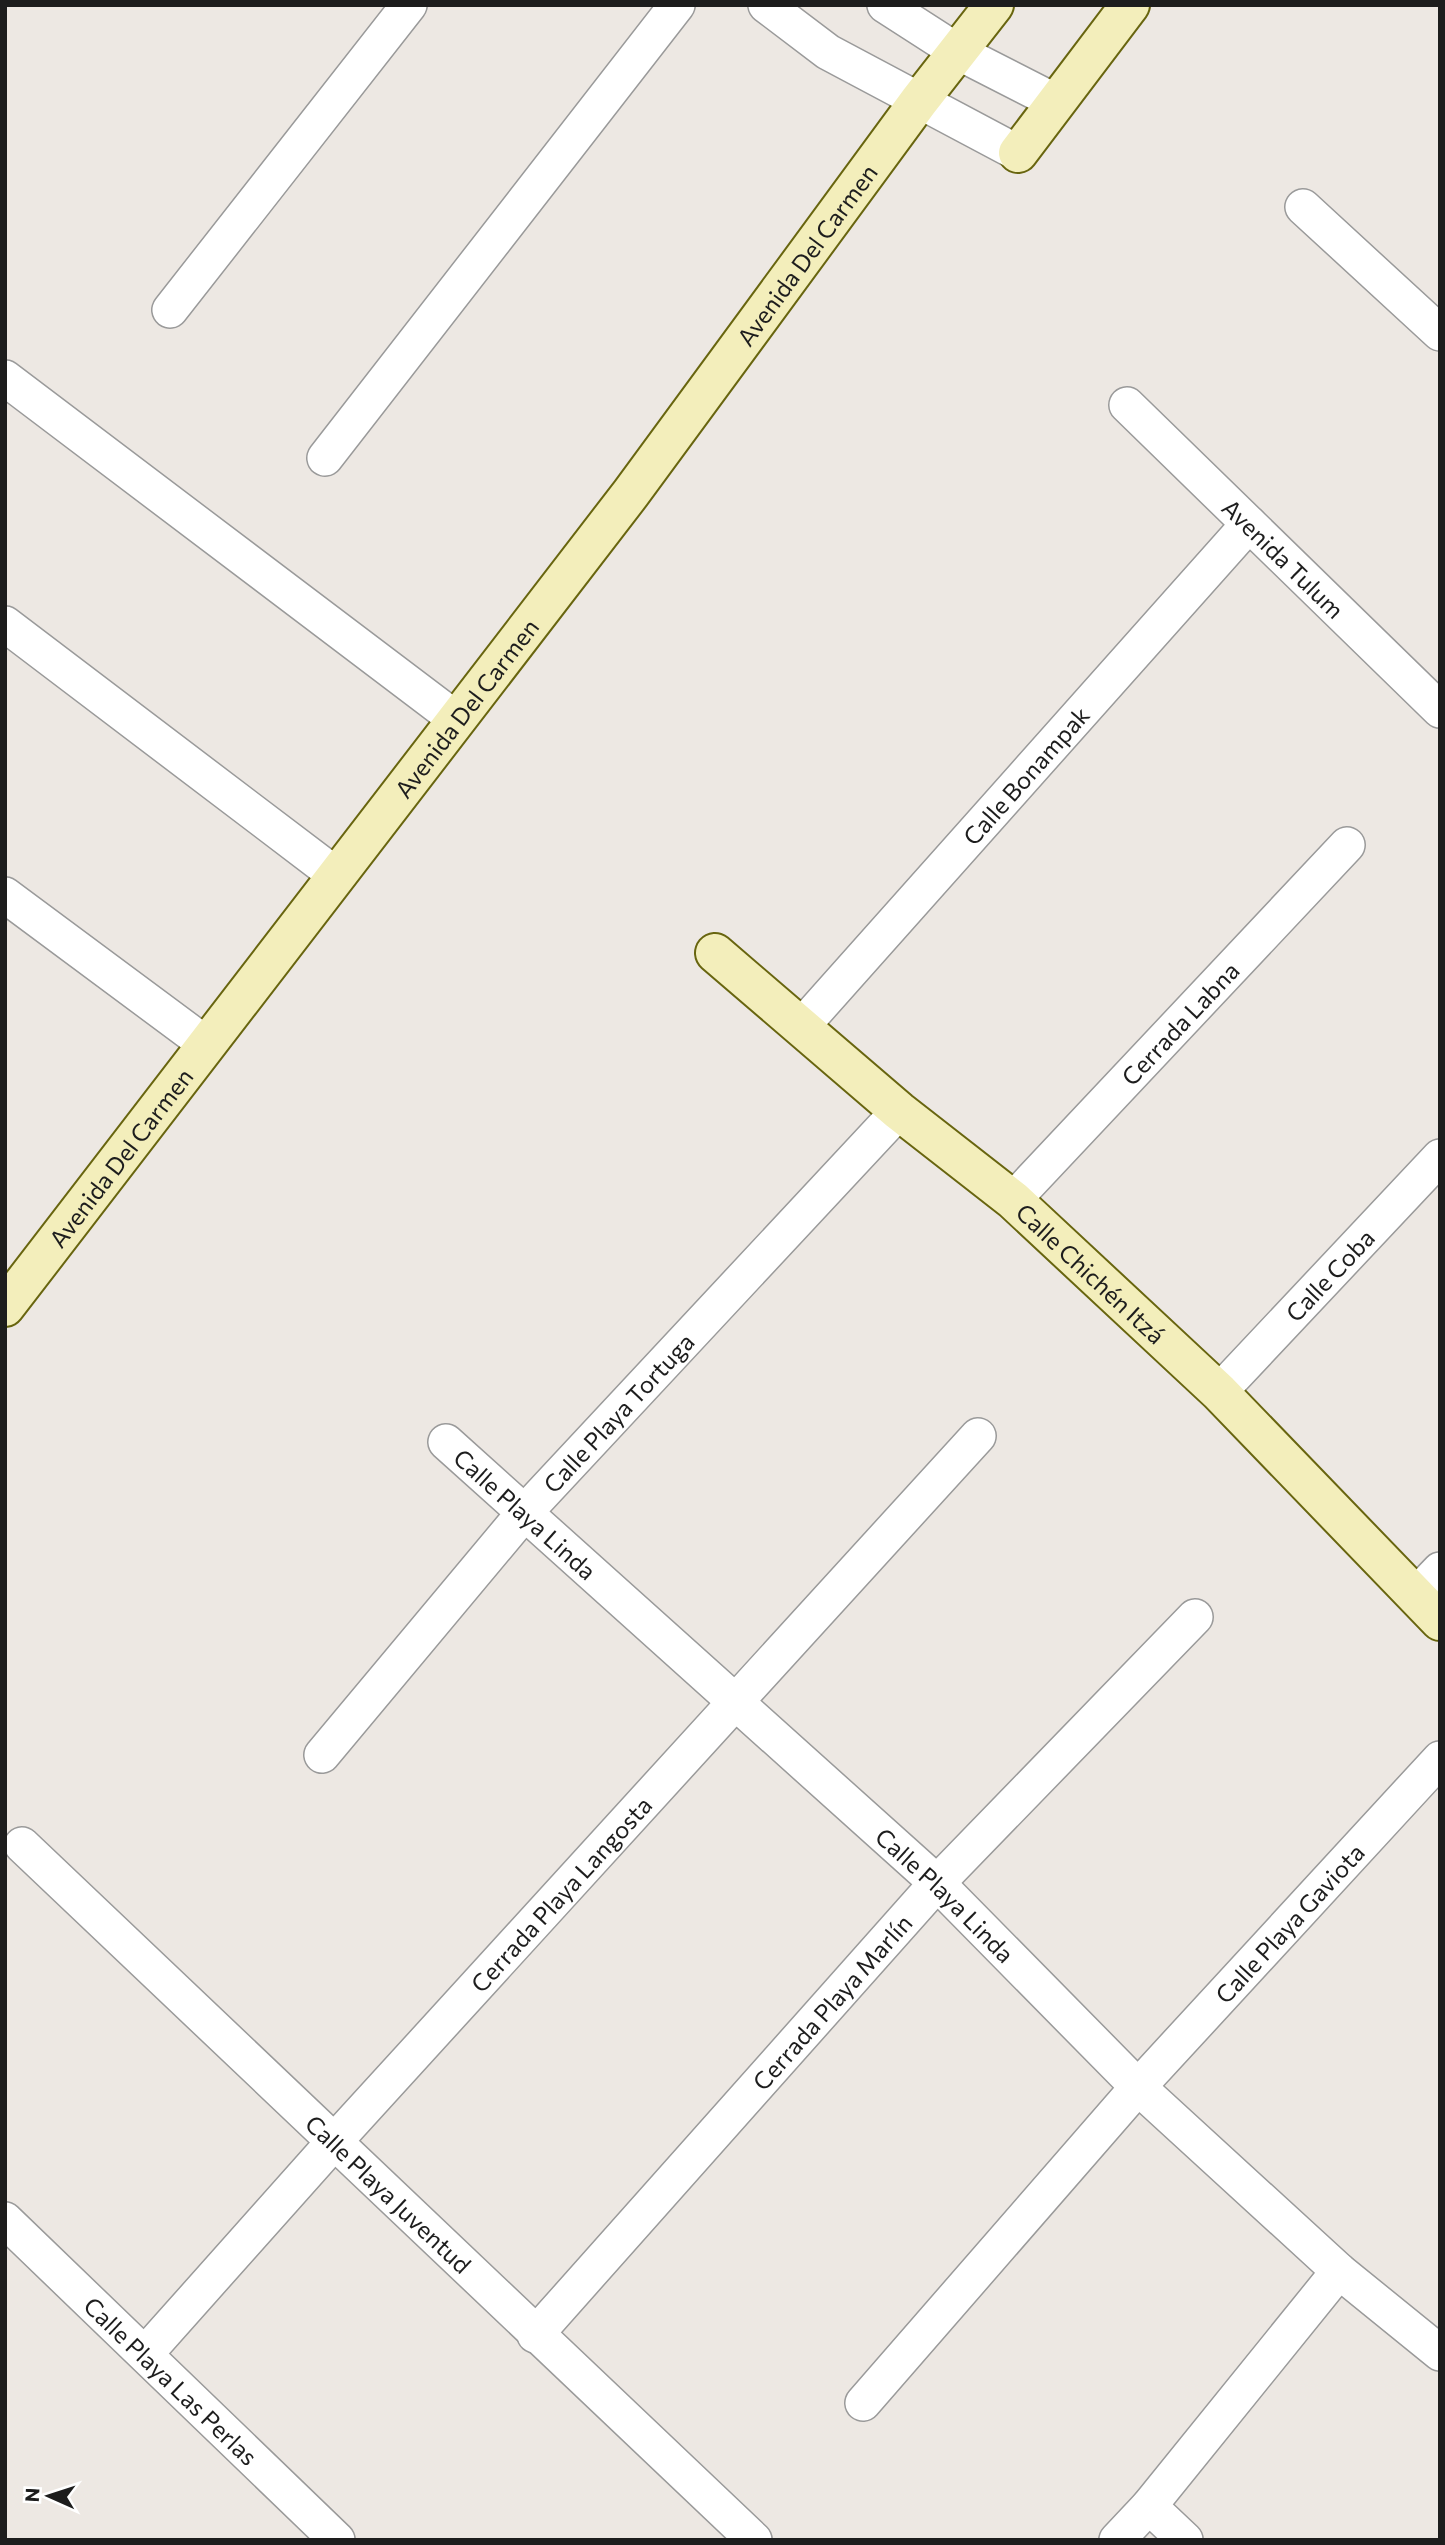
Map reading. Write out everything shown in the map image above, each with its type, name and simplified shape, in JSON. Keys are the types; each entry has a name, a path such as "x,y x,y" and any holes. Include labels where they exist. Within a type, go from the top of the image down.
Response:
{"main road":[{"name":"Avenida Del Carmen","path":"5,1307 631,493 919,101 994,5"},
{"path":"1018,153 1054,101 1130,5"},
{"name":"Calle Chichén Itzá","path":"715,953 899,1111 1013,1200 1432,1595"}],"street":[{"path":"170,310 409,5"},
{"path":"325,458 677,5"},
{"path":"766,5 828,52 1018,153"},
{"path":"885,5 958,52 1054,101"},
{"path":"1303,207 1440,333"},
{"path":"5,378 457,719"},
{"name":"Avenida Tulum","path":"1127,405 1440,710"},
{"name":"Calle Bonampak","path":"802,1026 1249,524"},
{"path":"5,624 337,876"},
{"name":"Cerrada Labna","path":"1013,1200 1347,845"},
{"path":"5,895 207,1045"},
{"name":"Calle Playa Tortuga","path":"322,1755 524,1512 899,1111"},
{"name":"Calle Coba","path":"1219,1392 1440,1157"},
{"name":"Cerrada Playa Langosta","path":"145,2354 734,1700 978,1436"},
{"name":"Calle Playa Linda","path":"446,1442 937,1883 1138,2087 1339,2271 1440,2353"},
{"name":"Cerrada Playa Marlín","path":"535,2335 937,1883 1195,1617"},
{"name":"Calle Playa Gaviota","path":"863,2403 1138,2087 1440,1759"},
{"name":"Calle Playa Juventud","path":"22,1845 535,2335 754,2540"},
{"name":"Calle Playa Las Perlas","path":"5,2220 333,2539"},
{"path":"1117,2540 1149,2507 1339,2271"},
{"path":"1149,2507 1185,2540"}]}
